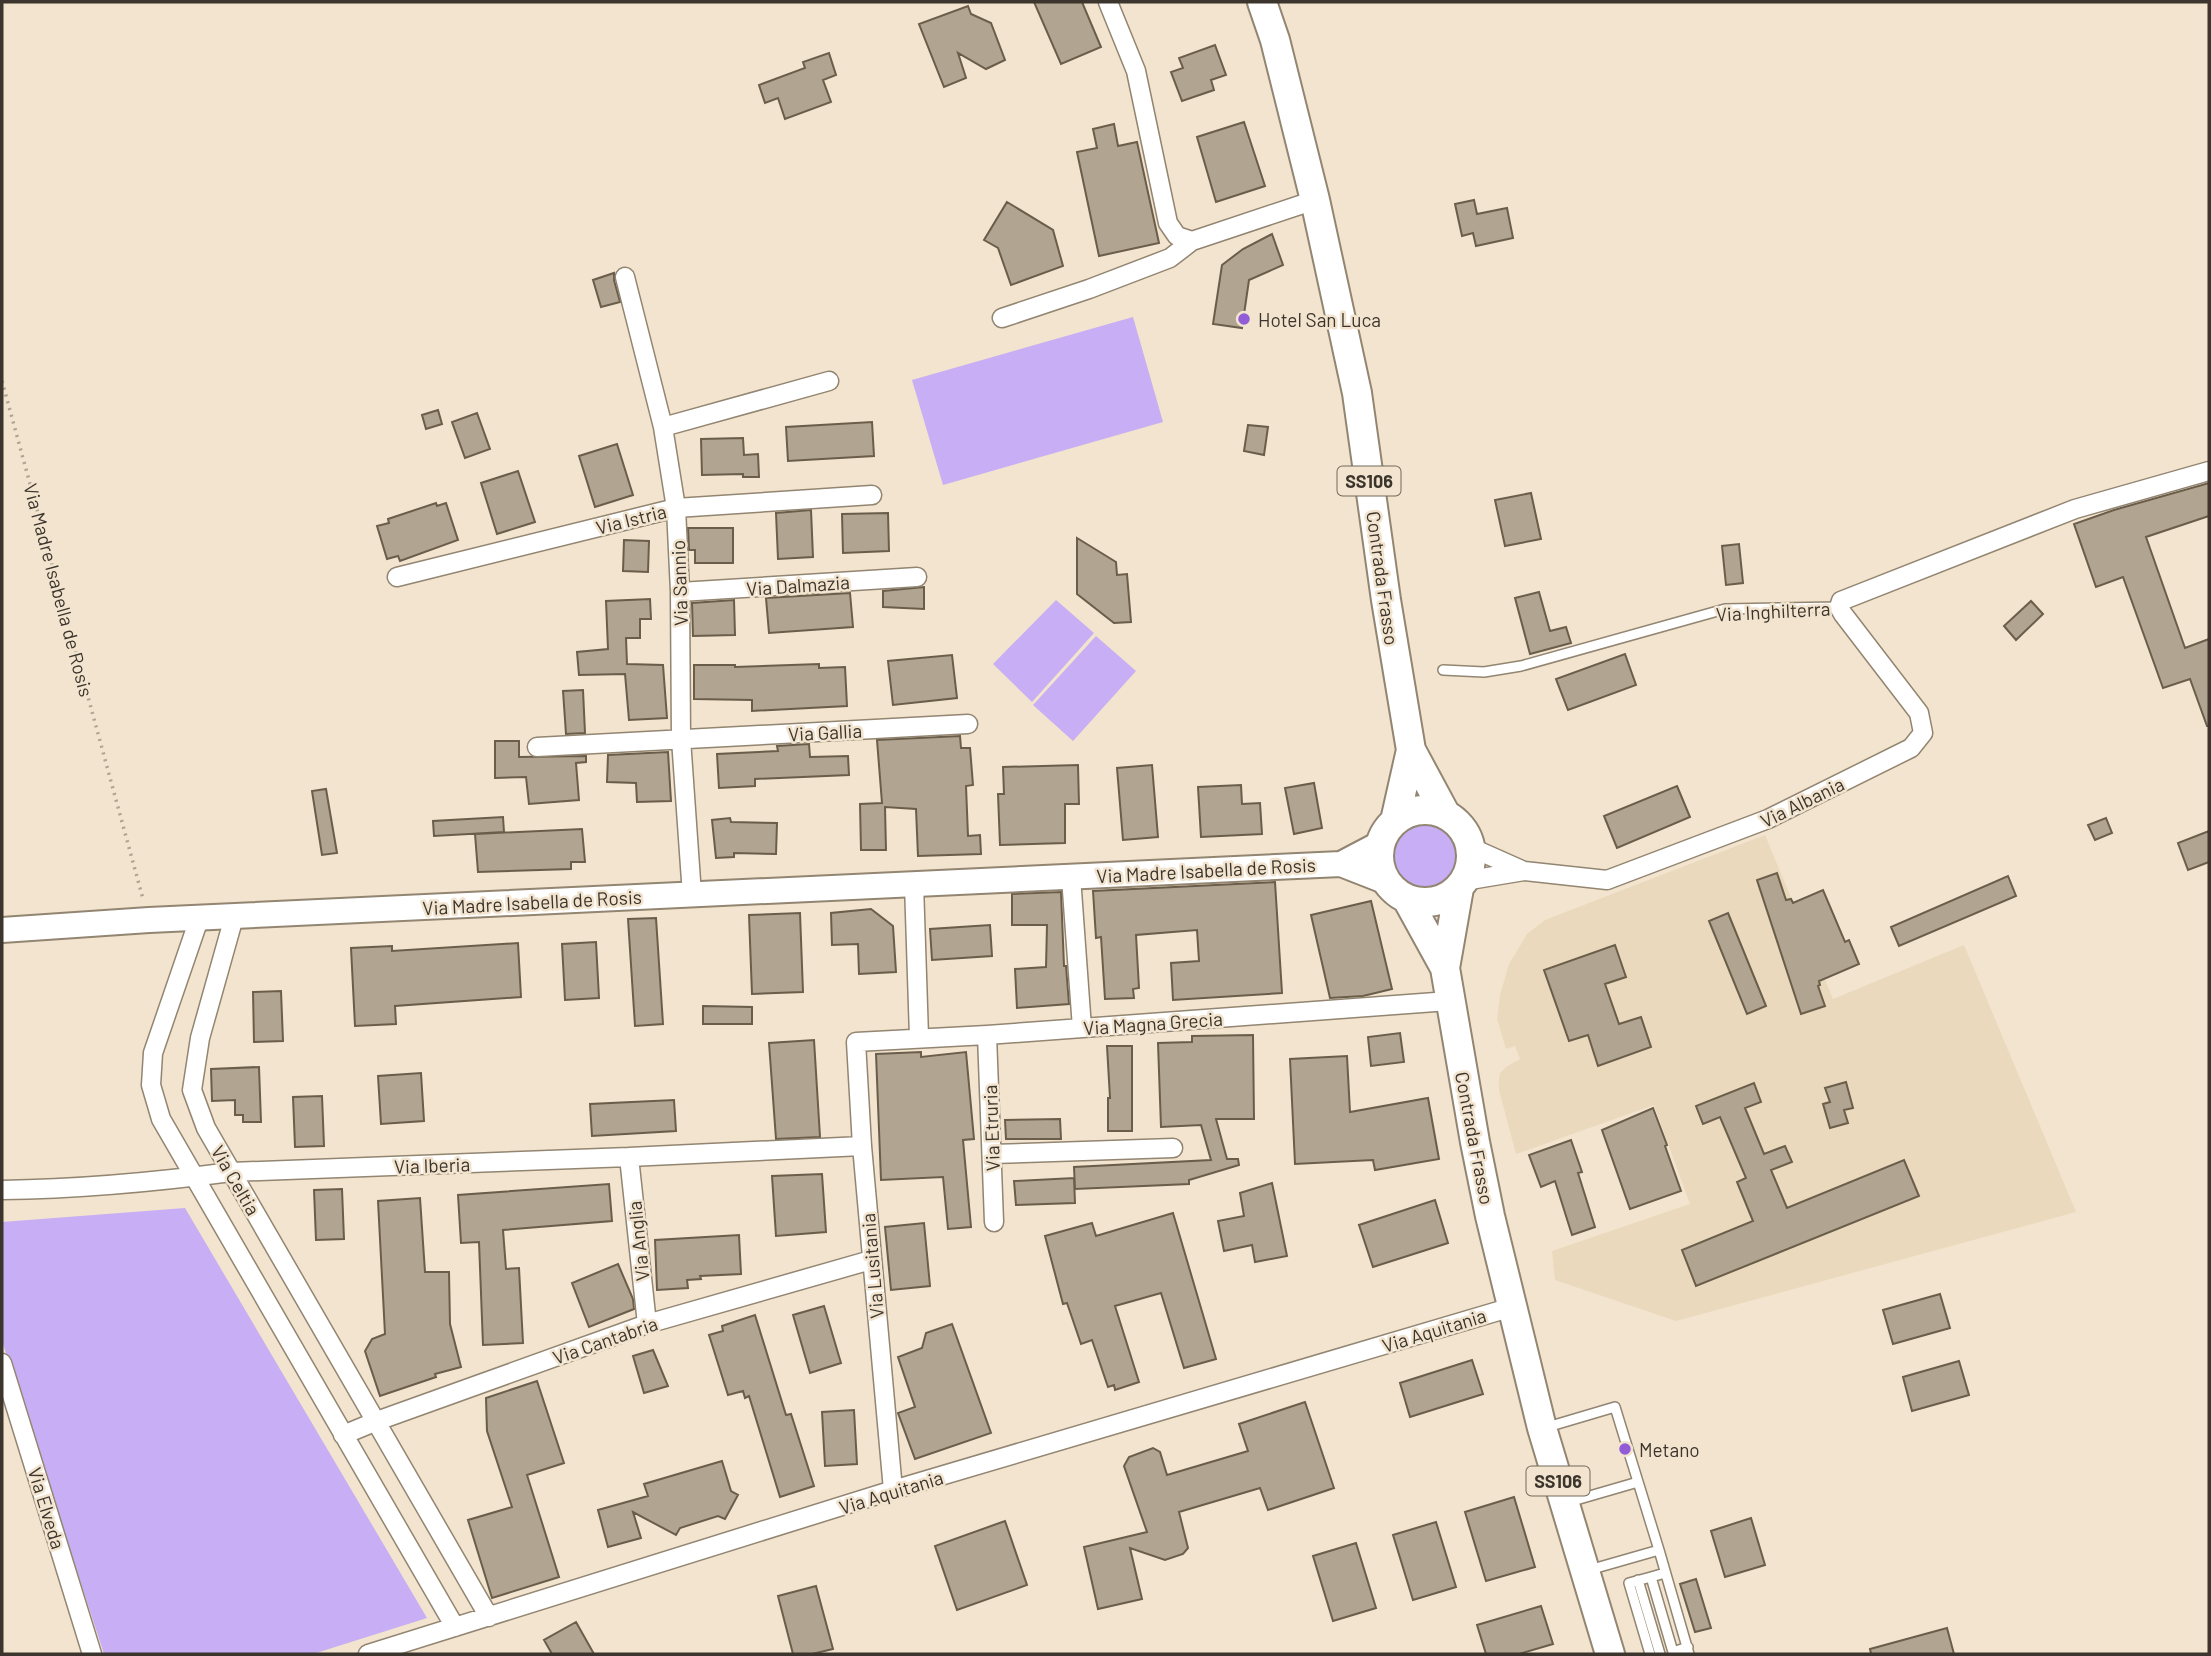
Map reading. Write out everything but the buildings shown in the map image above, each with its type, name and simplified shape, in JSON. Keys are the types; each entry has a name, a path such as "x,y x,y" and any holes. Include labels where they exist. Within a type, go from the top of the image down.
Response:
{"main road":[{"name":"Contrada Frasso","path":"1262,2 1275,40 1315,200 1357,393 1386,600 1411,750 1446,815"},
{"name":"Contrada Frasso","path":"1388,832 1411,750"},
{"path":"1388,832 1406,814 1433,811 1446,815"},
{"name":"SS106","path":"1446,815 1457,823 1470,847 1471,860 1462,884"},
{"name":"SS106","path":"1388,832 1379,856 1381,870 1397,890"},
{"name":"Contrada Frasso","path":"1462,884 1444,968 1482,1179 1511,1307"},
{"path":"1397,890 1420,902 1433,902 1447,897 1462,884"},
{"name":"Contrada Frasso","path":"1397,890 1444,968"},
{"name":"SS106","path":"1511,1307 1542,1428 1610,1654"}],"street":[{"path":"1108,2 1136,71 1168,223 1177,236 1192,240"},
{"path":"1002,318 1170,258 1192,240 1315,200"},
{"name":"Via Sannio","path":"625,277 663,427 676,508 680,592 681,739 692,895"},
{"path":"663,427 829,381"},
{"name":"Via Inghilterra","path":"1839,607 1841,601 2076,509 2209,471"},
{"name":"Via Istria","path":"397,577 676,508 872,495"},
{"name":"Via Dalmazia","path":"680,592 917,577"},
{"name":"Via Albania","path":"1470,847 1524,870 1607,880 1768,819 1911,748 1923,733 1919,713 1839,607"},
{"name":"Via Gallia","path":"681,739 968,724"},
{"path":"537,747 681,739"},
{"name":"Via Madre Isabella de Rosis","path":"1341,864 1388,832"},
{"name":"Via Madre Isabella de Rosis","path":"2,930 149,920 1341,864 1397,890"},
{"name":"Via Albania","path":"1462,884 1524,870"},
{"name":"Via Madre Isabella de Rosis","path":"1072,877 1082,1028"},
{"path":"914,884 919,1037"},
{"name":"Via Celtia","path":"234,917 200,1038 192,1090 206,1128 377,1421"},
{"path":"199,919 153,1053 151,1085 161,1119 456,1627"},
{"name":"Via Magna Grecia","path":"856,1042 1449,1001"},
{"name":"Via Etruria","path":"987,1035 994,1222"},
{"name":"Via Lusitania","path":"856,1042 862,1146 893,1490"},
{"name":"Via Iberia","path":"2,1190 40,1190 231,1172 862,1146"},
{"path":"992,1154 1173,1148"},
{"name":"Via Anglia","path":"629,1157 646,1324"},
{"name":"Via Cantabria","path":"343,1435 646,1324 872,1260"},
{"name":"Via Aquitania","path":"368,1654 893,1490 1511,1307"},
{"name":"Via Elveda","path":"2,1363 92,1654"},
{"path":"377,1421 489,1618"}],"lane":[{"name":"Via Inghilterra","path":"1443,670 1484,672 1521,666 1726,609 1839,607"},
{"path":"1542,1428 1615,1407 1688,1651 1666,1653"},
{"path":"1565,1504 1638,1482"},
{"path":"1585,1571 1658,1550"},
{"path":"1650,1654 1629,1583 1665,1573"},
{"path":"1651,1577 1666,1653"},
{"path":"1639,1580 1666,1653"}],"path":[{"name":"Via Madre Isabella de Rosis","path":"2,381 149,920"}],"shaded area":[{"path":"1133,317 1163,422 943,485 912,380"},
{"path":"1056,600 1094,633 1032,702 993,664"},
{"path":"1096,636 1136,671 1073,741 1033,705"},
{"path":"1426,824 1444,830 1452,838 1458,856 1452,874 1444,882 1426,888 1408,882 1400,874 1394,856 1400,838 1408,830"},
{"path":"1765,835 1833,999 1964,945 2076,1212 1676,1321 1555,1280 1552,1251 1690,1204 1654,1105 1516,1154 1499,1090 1499,1080 1500,1073 1506,1067 1520,1059 1515,1046 1506,1049 1497,1019 1500,995 1509,964 1527,934 1545,920"},
{"path":"185,1208 427,1618 313,1654 104,1654 2,1341 2,1222"}],"place":[{"name":"Hotel San Luca","path":"1244,319"},
{"name":"Metano","path":"1625,1449"}]}
